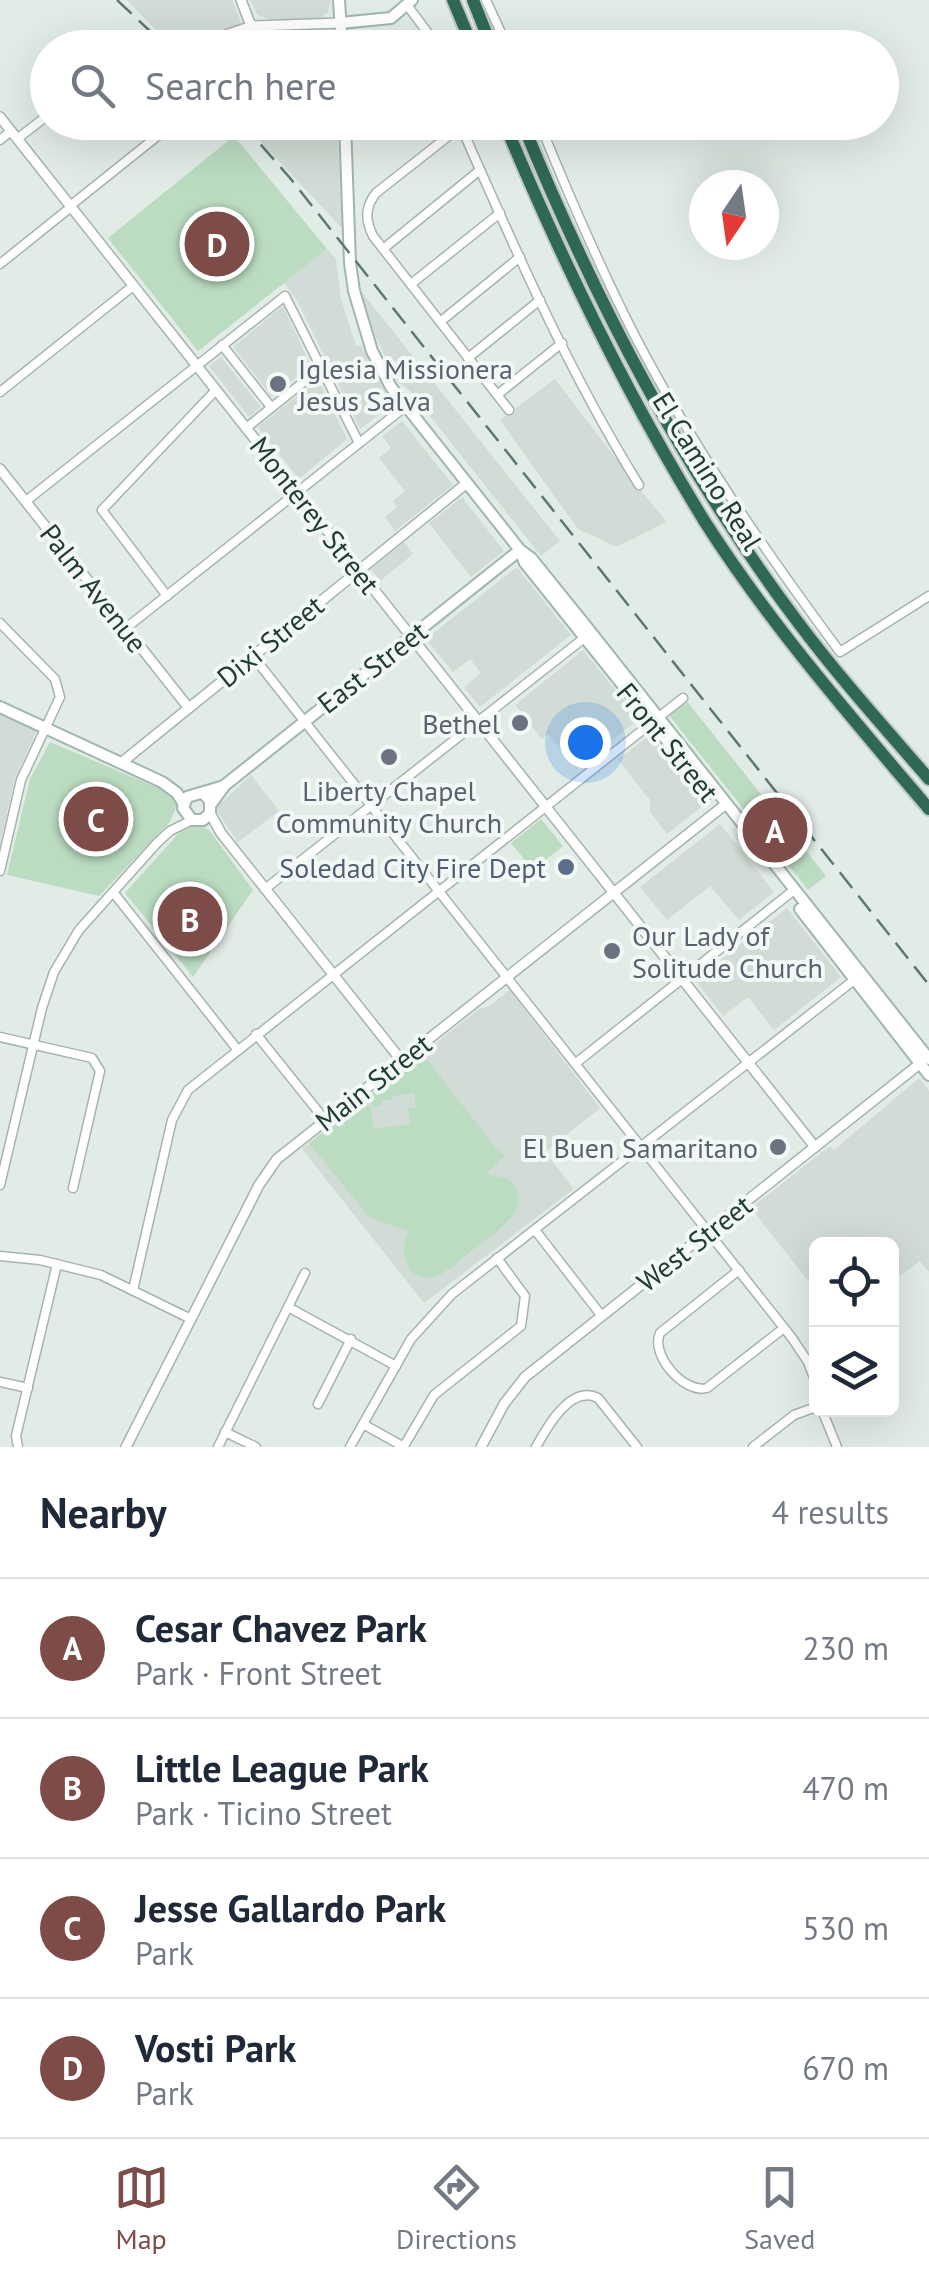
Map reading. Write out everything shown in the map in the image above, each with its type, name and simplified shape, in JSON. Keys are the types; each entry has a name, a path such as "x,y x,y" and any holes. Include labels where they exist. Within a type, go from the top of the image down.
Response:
{"highway":[{"path":"453,0 466,30"},
{"path":"473,0 485,30"},
{"name":"El Camino Real","path":"512,140 589,316 708,525 820,678 929,809"},
{"name":"El Camino Real","path":"530,140 594,286 655,405 699,478 799,624 929,779"}],"main road":[{"path":"339,0 341,30"},
{"path":"340,23 384,20 410,3"},
{"name":"Front Street","path":"346,140 354,291 381,370 520,550 525,562 588,635 926,1060 929,1075"},
{"name":"East Street","path":"183,806 187,796 203,807 304,720 520,550"},
{"path":"0,707 162,782 203,807"},
{"path":"162,782 177,794 183,806 203,807"}],"street":[{"path":"241,0 252,30"},
{"path":"486,0 500,30"},
{"path":"410,3 427,30"},
{"path":"240,30 251,26 340,23"},
{"name":"Monterey Street","path":"0,118 816,1147"},
{"path":"0,140 30,126"},
{"path":"0,264 152,140"},
{"path":"441,140 376,193 366,214 374,238 509,410"},
{"path":"467,140 540,300 639,486"},
{"path":"547,140 612,291 686,427 730,497 840,652 929,596"},
{"path":"383,249 480,170"},
{"path":"411,284 500,213"},
{"path":"440,322 520,258"},
{"path":"0,392 133,286"},
{"path":"26,501 284,296 359,444"},
{"path":"468,358 540,300"},
{"path":"498,396 562,342"},
{"path":"222,345 271,407"},
{"path":"246,428 321,368"},
{"path":"167,596 102,510 216,390"},
{"path":"126,628 406,406"},
{"name":"Palm Avenue","path":"0,469 188,708"},
{"name":"Dixi Street","path":"121,763 467,483"},
{"path":"0,623 57,683 60,702 21,780 0,870"},
{"path":"265,889 588,635"},
{"path":"252,655 642,1146 804,1354 809,1366"},
{"path":"133,1290 172,1120 180,1101 201,1076 683,698"},
{"path":"170,831 183,806"},
{"name":"Main Street","path":"126,1447 277,1159 723,806"},
{"path":"0,1185 46,993 59,961 79,930 170,831 203,807 400,1060"},
{"path":"113,892 237,1049"},
{"path":"576,1062 792,892"},
{"path":"350,1447 422,1324 497,1258 858,977"},
{"path":"256,1034 324,1120"},
{"path":"0,1037 92,1058 100,1070 73,1188"},
{"name":"West Street","path":"481,1447 514,1389 601,1315 926,1060"},
{"path":"534,1230 601,1315"},
{"path":"0,1256 101,1274 192,1320"},
{"path":"363,1424 404,1446 434,1395 521,1326 525,1296 497,1258"},
{"path":"18,1447 16,1436 57,1264"},
{"path":"739,1270 660,1332 656,1341 658,1351 686,1386 696,1391 707,1388 784,1328"},
{"path":"218,1447 305,1273"},
{"path":"288,1307 396,1366"},
{"path":"318,1404 352,1339"},
{"path":"0,1382 28,1388"},
{"path":"536,1447 559,1412 580,1394 598,1398 634,1446"},
{"path":"753,1447 794,1415 809,1411"},
{"path":"823,1417 837,1447"},
{"path":"226,1432 256,1447"}],"shaded area":[{"path":"127,0 232,0 244,30 156,30"},
{"path":"250,0 331,0 328,12 320,18 271,20 258,15"},
{"path":"259,140 338,140 343,229"},
{"path":"327,249 336,259 341,299 356,346 361,345 392,405 360,429 297,300 284,283"},
{"path":"361,291 560,541 541,556 411,392 398,382 375,336"},
{"path":"283,306 311,366 272,397 233,347"},
{"path":"221,357 261,407 249,417 209,366"},
{"path":"318,379 347,439 299,479 258,427"},
{"path":"555,379 667,522 617,547 578,529 500,420"},
{"path":"402,421 453,485 395,531 385,517 397,507 393,501 405,491 379,458 391,448 382,436"},
{"path":"462,497 504,551 471,577 429,523"},
{"path":"404,542 413,554 380,581 371,569"},
{"path":"517,567 571,635 480,707 464,687 481,673 470,659 453,672 426,639"},
{"path":"583,650 639,719 576,769 548,734 542,739 515,705"},
{"path":"0,715 36,732 15,779 0,843"},
{"path":"651,734 705,804 667,834 650,812 650,800 618,760"},
{"path":"251,775 279,811 238,842 217,807"},
{"path":"720,824 774,892 739,920 710,886 667,920 640,887"},
{"path":"787,908 841,977 774,1030 748,997 723,1016 695,980"},
{"path":"510,990 600,1108 545,1152 574,1189 424,1303 302,1149 479,1009"},
{"path":"919,1078 929,1091 929,1272 920,1261 899,1277 899,1237 809,1237 809,1282 751,1208 830,1146 834,1150"}],"green space":[{"path":"229,140 237,140 327,249 198,351 108,238"},
{"path":"686,700 826,876 808,890 668,714"},
{"path":"50,742 168,792 177,805 170,822 99,896 7,875 30,779"},
{"path":"541,819 563,846 533,870 511,843"},
{"path":"196,824 209,830 253,890 193,977 125,893 178,834"},
{"path":"414,1060 428,1061 505,1155 486,1174 507,1178 519,1199 503,1226 446,1271 426,1277 418,1276 407,1264 404,1248 409,1231 370,1218 309,1143 362,1101 371,1107 374,1129 410,1124 408,1108 416,1107 414,1093 393,1096 373,1107 371,1094"}],"railway":[{"path":"117,0 149,30"},
{"path":"257,140 929,985"}],"place":[{"name":"Vosti Park","path":"217,244"},
{"name":"Iglesia Missionera Jesus Salva","path":"278,384"},
{"name":"Bethel","path":"520,723"},
{"name":"Liberty Chapel Community Church","path":"389,757"},
{"name":"Jesse Gallardo Park","path":"96,819"},
{"name":"Cesar Chavez Park","path":"775,830"},
{"name":"Soledad City Fire Dept","path":"566,867"},
{"name":"Little League Park","path":"190,919"},
{"name":"Our Lady of Solitude Church","path":"612,951"},
{"name":"El Buen Samaritano","path":"778,1147"}]}
